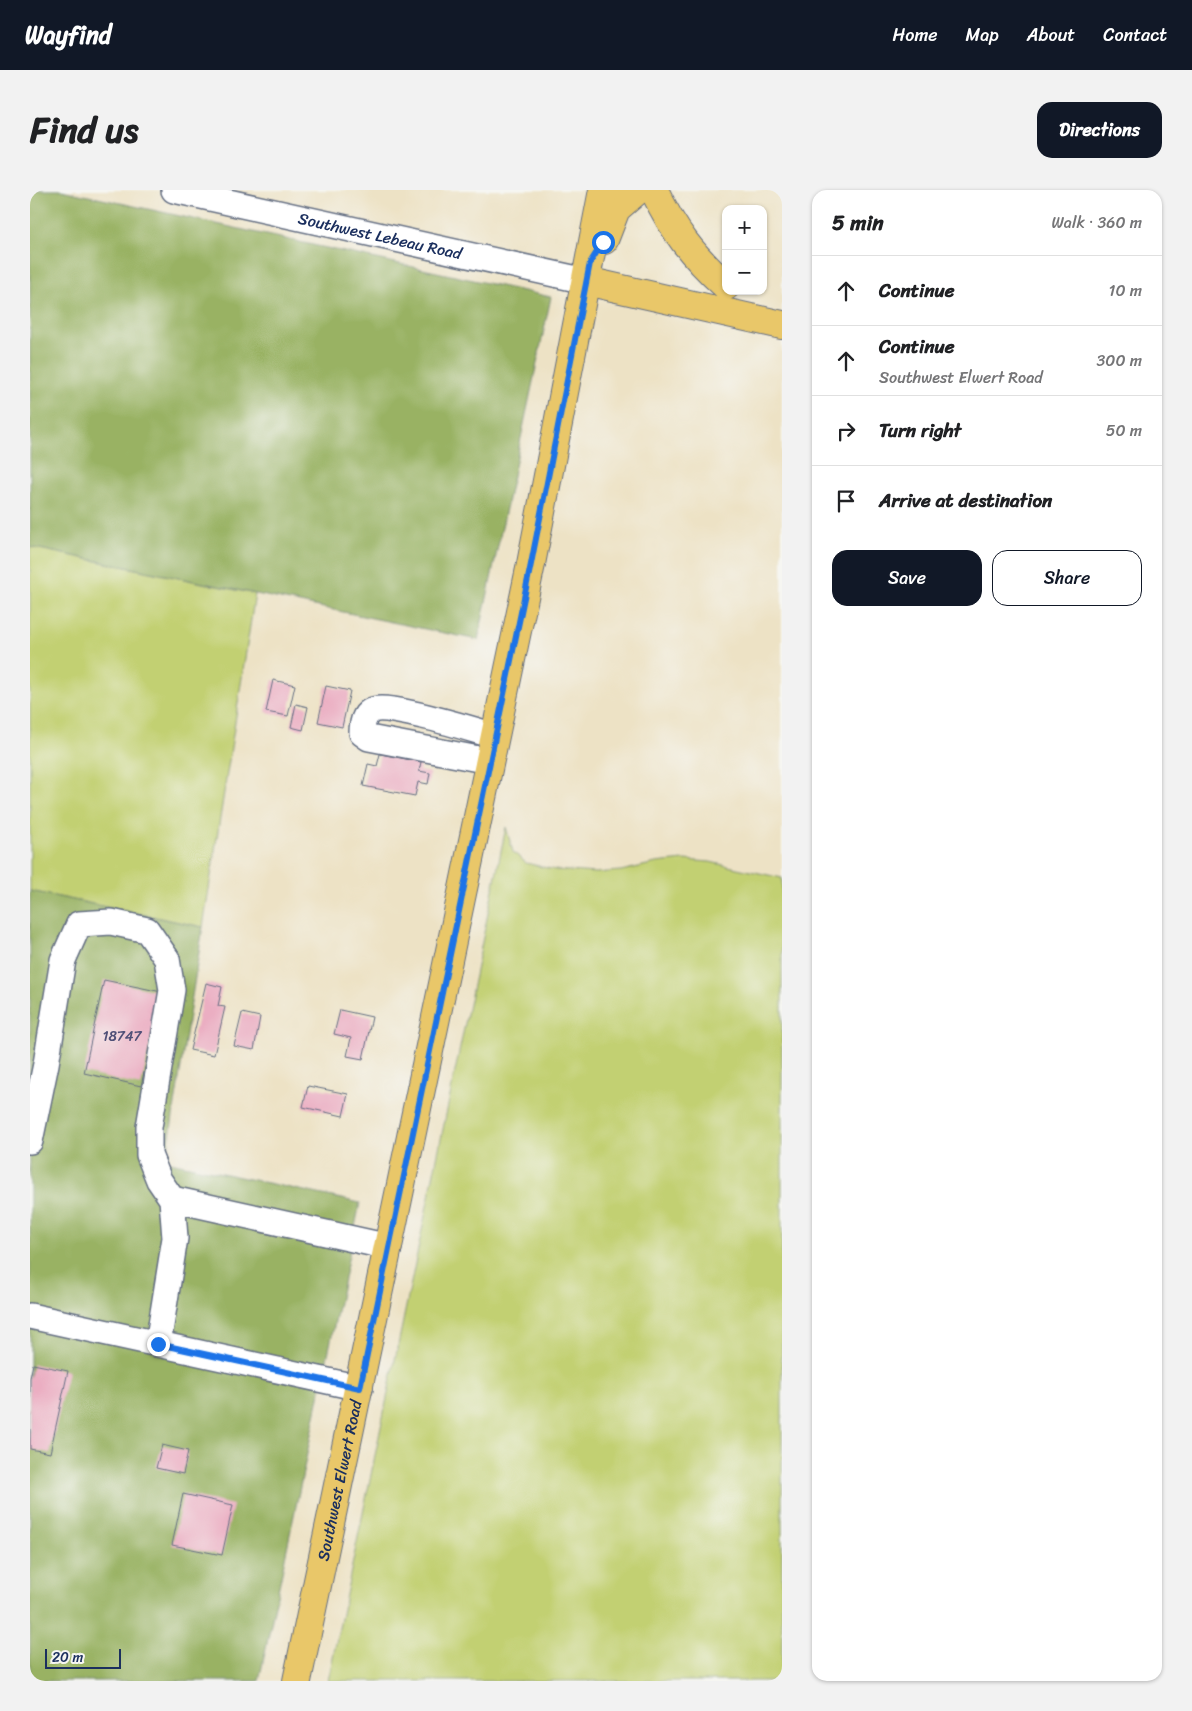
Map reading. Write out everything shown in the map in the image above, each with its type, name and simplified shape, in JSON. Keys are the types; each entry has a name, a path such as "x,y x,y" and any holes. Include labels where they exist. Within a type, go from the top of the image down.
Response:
{"main road":[{"name":"Southwest Elwert Road","path":"297,1681 360,1388 531,564 603,190"},
{"path":"638,190 616,208 603,242 588,272 782,325"},
{"path":"654,190 682,240 705,267 722,282"},
{"path":"740,295 782,319"}],"street":[{"name":"Southwest Lebeau Road","path":"174,190 588,272"},
{"path":"30,1141 46,1064 63,960 79,924 111,922 146,930 167,959 172,990 149,1128 149,1155 158,1180 172,1199 175,1238 158,1344"},
{"path":"172,1199 389,1246"},
{"path":"30,1316 360,1388"}],"green space":[{"path":"30,190 61,190 551,297 478,640 30,547"},
{"path":"30,547 255,594 203,927 30,891"},
{"path":"506,827 513,852 526,863 555,870 595,873 621,871 656,863 684,860 710,862 782,878 782,1681 328,1681"},
{"path":"30,891 203,927 166,1161 360,1203 259,1681 30,1681"}],"building":[{"path":"273,680 295,685 288,716 266,712"},
{"path":"326,686 350,691 342,727 318,722"},
{"path":"296,704 308,707 303,730 291,727"},
{"path":"380,754 421,762 419,771 430,773 428,784 418,782 415,796 363,786 368,764 377,766"},
{"path":"104,980 162,992 141,1086 84,1073"},
{"path":"206,983 222,987 218,1006 225,1007 214,1055 190,1050"},
{"path":"340,1010 372,1017 363,1059 347,1056 351,1038 334,1034"},
{"path":"242,1013 260,1017 254,1050 234,1046"},
{"path":"308,1086 348,1094 343,1116 303,1107"},
{"path":"33,1364 68,1371 50,1453 30,1449 30,1378"},
{"path":"162,1445 188,1451 183,1474 156,1468"},
{"path":"183,1494 233,1505 222,1555 172,1545"}],"route":[{"path":"158,1344 360,1388 531,564 590,263 603,242"}]}
